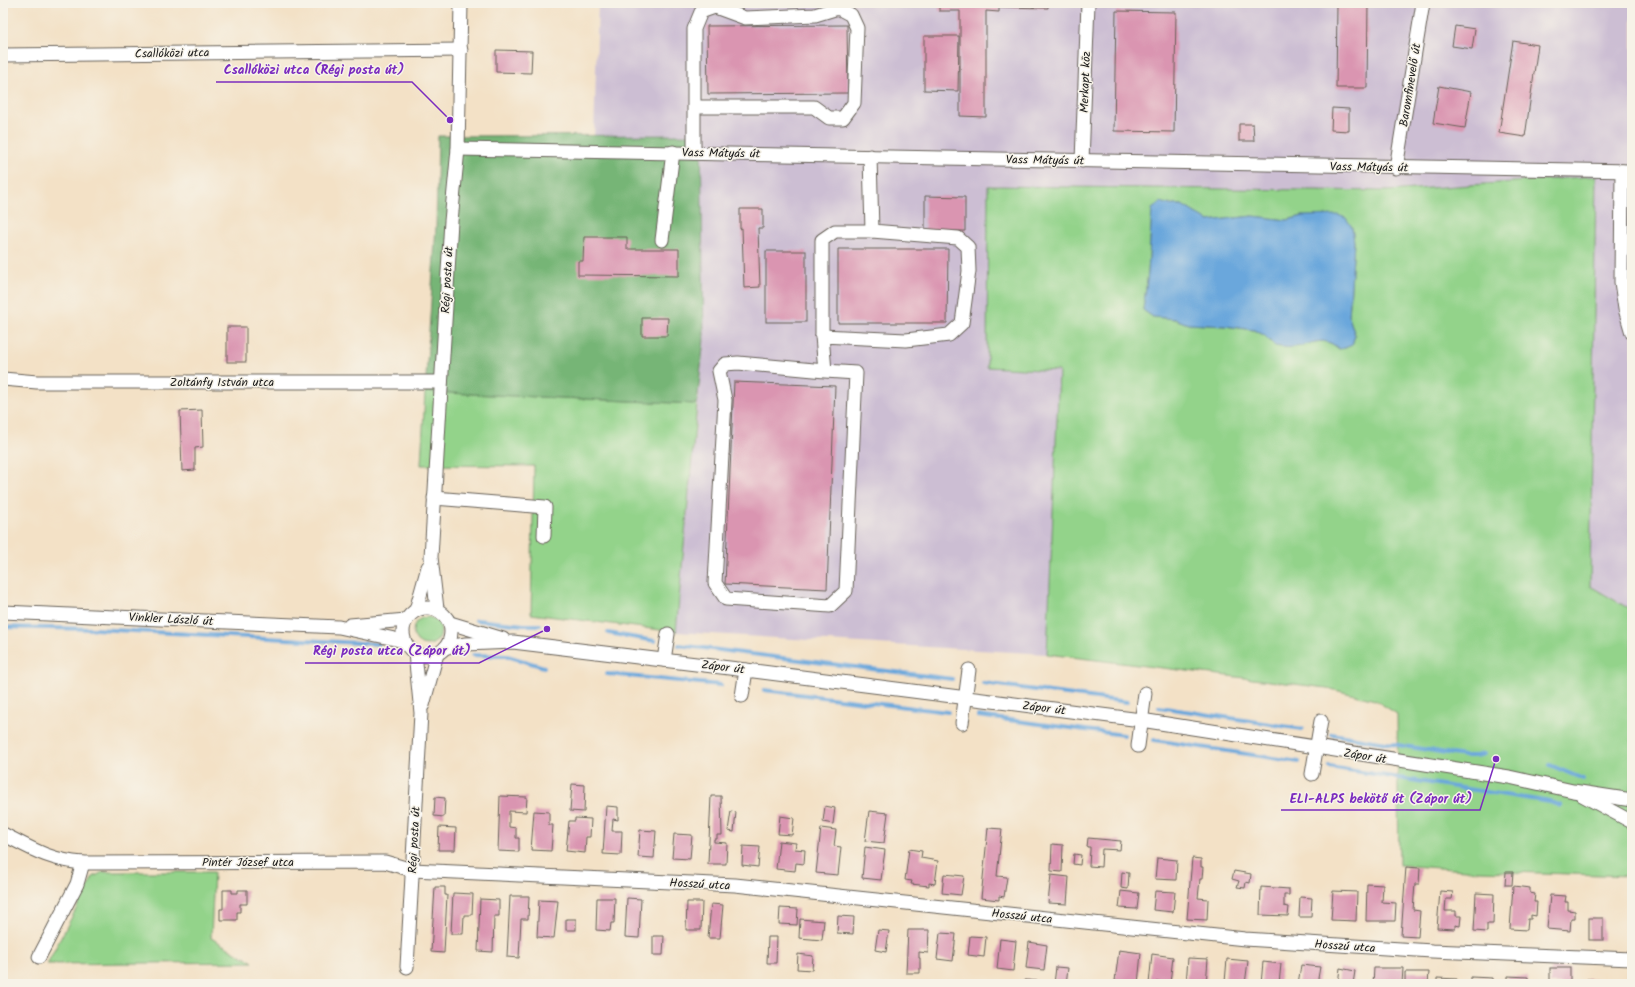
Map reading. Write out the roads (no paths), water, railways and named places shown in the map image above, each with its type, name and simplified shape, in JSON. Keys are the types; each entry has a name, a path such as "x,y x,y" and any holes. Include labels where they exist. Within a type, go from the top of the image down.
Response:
{"street":[{"name":"Régi posta út","path":"437,609 431,557 451,221 458,148 461,3"},
{"name":"Merkapt köz","path":"1082,161 1088,3"},
{"name":"Baromfinevelő út","path":"1396,168 1423,3"},
{"path":"694,107 814,107 829,118 843,118 854,103 857,28 851,15 838,8 815,15 745,18 715,7 701,12 694,29 694,107 694,153"},
{"name":"Csallóközi utca","path":"3,55 461,50"},
{"name":"Vass Mátyás út","path":"458,148 1396,168 1504,168 1627,171"},
{"path":"662,240 673,152"},
{"path":"870,156 872,231"},
{"path":"1627,171 1621,282 1625,309 1632,333"},
{"path":"822,336 906,340 949,335 962,323 969,271 968,247 958,238 872,231 835,231 822,240 822,336 825,371"},
{"path":"738,363 825,371 856,373 846,591 830,606 726,599 715,583 725,400 720,371 725,364 738,363"},
{"name":"Zoltánfy István utca","path":"3,379 37,382 441,382"},
{"path":"434,498 545,507 544,536"},
{"name":"Régi posta út","path":"416,610 431,557"},
{"path":"430,607 437,609 447,617 450,623 451,636 442,651 430,656 422,656 414,653 408,648 404,641 403,626 406,620 416,610 430,607"},
{"name":"Vinkler László út","path":"3,612 338,627 406,620"},
{"name":"Zápor út","path":"450,623 513,642"},
{"name":"Vinkler László út","path":"338,627 404,641"},
{"path":"664,660 668,634"},
{"name":"Zápor út","path":"442,651 466,644 513,642 746,670 1141,720 1317,749 1509,778 1573,791 1632,800"},
{"name":"Régi posta út","path":"421,713 442,651"},
{"name":"Régi posta út","path":"407,968 421,713 414,653"},
{"path":"742,696 746,670"},
{"path":"962,723 969,670"},
{"path":"1138,746 1145,693"},
{"path":"1312,774 1321,721"},
{"name":"Zápor út","path":"1573,791 1632,822"},
{"name":"Pintér József utca","path":"3,834 49,857 64,861 82,863 385,862 412,870"},
{"path":"39,956 77,884 82,863"},
{"name":"Hosszú utca","path":"412,870 735,886 1245,939 1432,951 1632,959"}],"water":[{"path":"1161,202 1170,205 1182,205 1208,221 1253,216 1287,220 1303,216 1338,215 1346,218 1352,227 1354,242 1349,317 1355,335 1352,345 1339,349 1328,342 1322,341 1292,347 1275,346 1264,335 1254,330 1225,326 1188,324 1175,319 1153,317 1143,310 1148,273 1152,209"}],"waterway":[{"path":"476,620 524,625 540,625"},
{"path":"3,627 95,629 378,644"},
{"path":"608,633 655,641"},
{"path":"679,645 952,679"},
{"path":"473,655 507,656 544,667"},
{"path":"607,674 721,685"},
{"path":"983,683 1127,702"},
{"path":"764,690 948,712"},
{"path":"1159,707 1302,729"},
{"path":"978,716 1124,735"},
{"path":"1332,734 1464,756 1484,754"},
{"path":"1154,740 1299,762"},
{"path":"1550,765 1583,779"},
{"path":"1329,767 1550,802 1561,806"}],"place":[{"name":"Csallóközi utca (Régi posta út)","path":"450,120"},
{"name":"Régi posta utca (Zápor út)","path":"547,629"},
{"name":"ELI-ALPS bekötő út (Zápor út)","path":"1496,759"}]}
